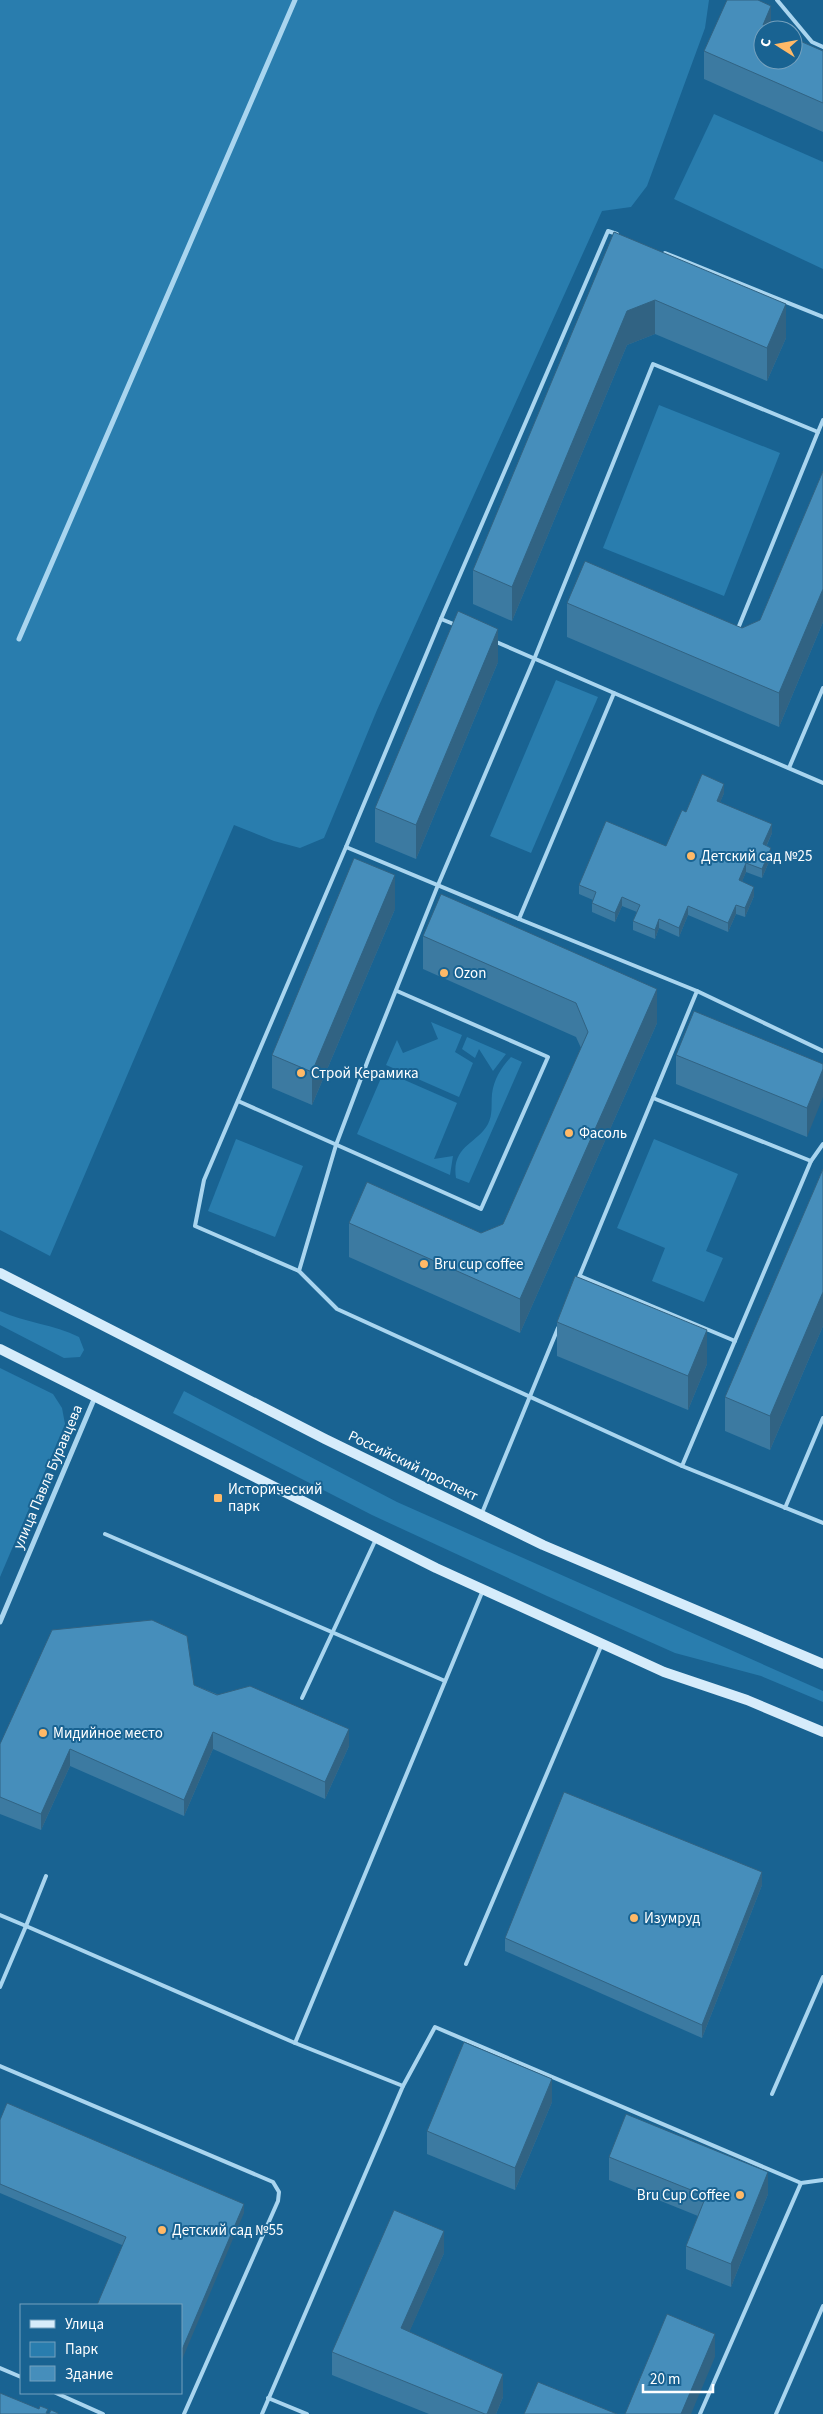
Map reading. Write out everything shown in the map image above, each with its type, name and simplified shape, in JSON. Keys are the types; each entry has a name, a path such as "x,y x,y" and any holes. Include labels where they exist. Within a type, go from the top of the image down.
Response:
{"main road":[{"name":"Российский проспект","path":"0,1273 325,1439 543,1546 823,1664"},
{"path":"0,1349 483,1590 664,1672 747,1700 823,1732"}],"street":[{"path":"18,639 295,0"},
{"name":"улица Павла Буравцева","path":"0,1622 95,1397"}],"lane":[{"path":"777,0 812,42 823,47"},
{"path":"626,238 608,230 204,1180 195,1226 299,1271 338,1309 529,1398 682,1466 823,1524"},
{"path":"662,252 823,317"},
{"path":"299,1271 336,1145 368,1060 438,885 573,565 653,364 818,432"},
{"path":"727,628 736,631 823,420"},
{"path":"573,565 582,569"},
{"path":"441,619 458,626"},
{"path":"492,640 823,782"},
{"path":"789,768 823,688"},
{"path":"519,918 614,693"},
{"path":"346,847 697,990 823,1052"},
{"path":"576,1285 697,990"},
{"path":"238,1101 481,1209 548,1057 397,991"},
{"path":"653,1098 811,1161"},
{"path":"682,1466 811,1161 823,1144"},
{"path":"580,1276 735,1341"},
{"path":"481,1516 561,1320"},
{"path":"785,1508 823,1418"},
{"path":"105,1534 445,1681"},
{"path":"302,1698 334,1633 376,1538"},
{"path":"295,2043 483,1590"},
{"path":"466,1964 602,1644"},
{"path":"0,1987 46,1876"},
{"path":"0,1916 295,2043 403,2086"},
{"path":"772,2094 823,1977"},
{"path":"262,2414 403,2086 435,2027 801,2182 823,2180"},
{"path":"0,2066 273,2182 278,2192 278,2201 184,2414"},
{"path":"700,2414 801,2182"},
{"path":"776,2414 823,2306"},
{"path":"0,2368 20,2377"},
{"path":"58,2394 103,2414"},
{"path":"268,2398 307,2414"}],"green space":[{"path":"0,0 709,0 705,28 647,186 631,207 602,211 377,710 324,838 300,848 274,841 234,825 50,1256 0,1230"},
{"path":"714,114 823,162 823,269 674,199"},
{"path":"659,405 780,453 724,596 603,548"},
{"path":"556,680 598,697 531,853 490,836"},
{"path":"431,1022 462,1035 455,1052 473,1063 459,1097 386,1065 397,1040 403,1053 438,1039"},
{"path":"467,1037 506,1054 493,1071 479,1049 475,1058 462,1049"},
{"path":"511,1057 522,1062 469,1183 456,1178 455,1167 461,1152 483,1131 490,1120 494,1083"},
{"path":"384,1071 457,1103 434,1159 453,1156 450,1175 357,1134"},
{"path":"236,1139 303,1166 275,1237 208,1211"},
{"path":"654,1139 738,1174 706,1251 723,1258 704,1302 652,1281 665,1248 617,1228"},
{"path":"0,1311 60,1329 79,1337 84,1350 80,1357 64,1358 0,1325"},
{"path":"0,1368 53,1394 62,1408 65,1424 0,1577"},
{"path":"184,1391 397,1502 823,1691 823,1702 761,1676 675,1653 372,1515 173,1413"}],"building":[{"path":"727,0 758,0 771,6 765,20 753,20 753,70 803,70 803,42 823,51 823,103 704,51"},
{"path":"614,232 786,304 767,348 655,300 627,311 512,587 473,570"},
{"path":"823,471 823,589 779,693 567,603 585,561 742,628 760,620"},
{"path":"458,611 498,629 416,825 375,808"},
{"path":"702,774 724,784 717,801 772,824 763,844 771,848 762,869 746,863 739,880 754,887 745,908 736,905 728,923 688,906 679,928 659,919 655,930 633,921 640,905 622,897 615,913 592,903 596,892 579,885 606,821 666,846 682,810 686,812"},
{"path":"354,858 395,875 312,1072 272,1055"},
{"path":"441,894 657,989 520,1299 349,1223 367,1182 481,1233 503,1224 588,1032 576,1003 423,936"},
{"path":"694,1011 823,1064 823,1069 807,1108 676,1055"},
{"path":"823,1169 823,1292 770,1416 725,1397"},
{"path":"575,1276 707,1330 688,1376 557,1322"},
{"path":"152,1620 187,1636 194,1685 217,1695 250,1686 349,1729 325,1782 213,1732 184,1800 70,1749 41,1814 0,1797 0,1744 52,1630"},
{"name":"Изумруд","path":"564,1792 762,1872 702,2025 505,1938"},
{"path":"464,2042 552,2079 515,2168 427,2131"},
{"name":"Детский сад №55","path":"7,2103 244,2204 182,2350 182,2304 97,2304 126,2237 0,2184 0,2120"},
{"path":"626,2114 768,2172 731,2264 686,2246 706,2196 609,2157"},
{"path":"394,2210 444,2231 401,2328 503,2374 487,2414 332,2352"},
{"path":"667,2314 715,2334 681,2414 625,2414"},
{"path":"538,2382 617,2414 524,2414"},
{"path":"0,2393 39,2409 40,2406 48,2409 46,2413 49,2414 0,2414"},
{"path":"51,2410 58,2413 58,2414 49,2414"}],"place":[{"name":"Детский сад №25","path":"691,856"},
{"name":"Ozon","path":"444,973"},
{"name":"Строй Керамика","path":"301,1073"},
{"name":"Фасоль","path":"569,1133"},
{"name":"Bru cup coffee","path":"424,1264"},
{"name":"Исторический парк","path":"218,1498"},
{"name":"Мидийное место","path":"43,1733"},
{"name":"Изумруд","path":"634,1918"},
{"name":"Bru Cup Coffee","path":"740,2195"},
{"name":"Детский сад №55","path":"162,2230"}]}
